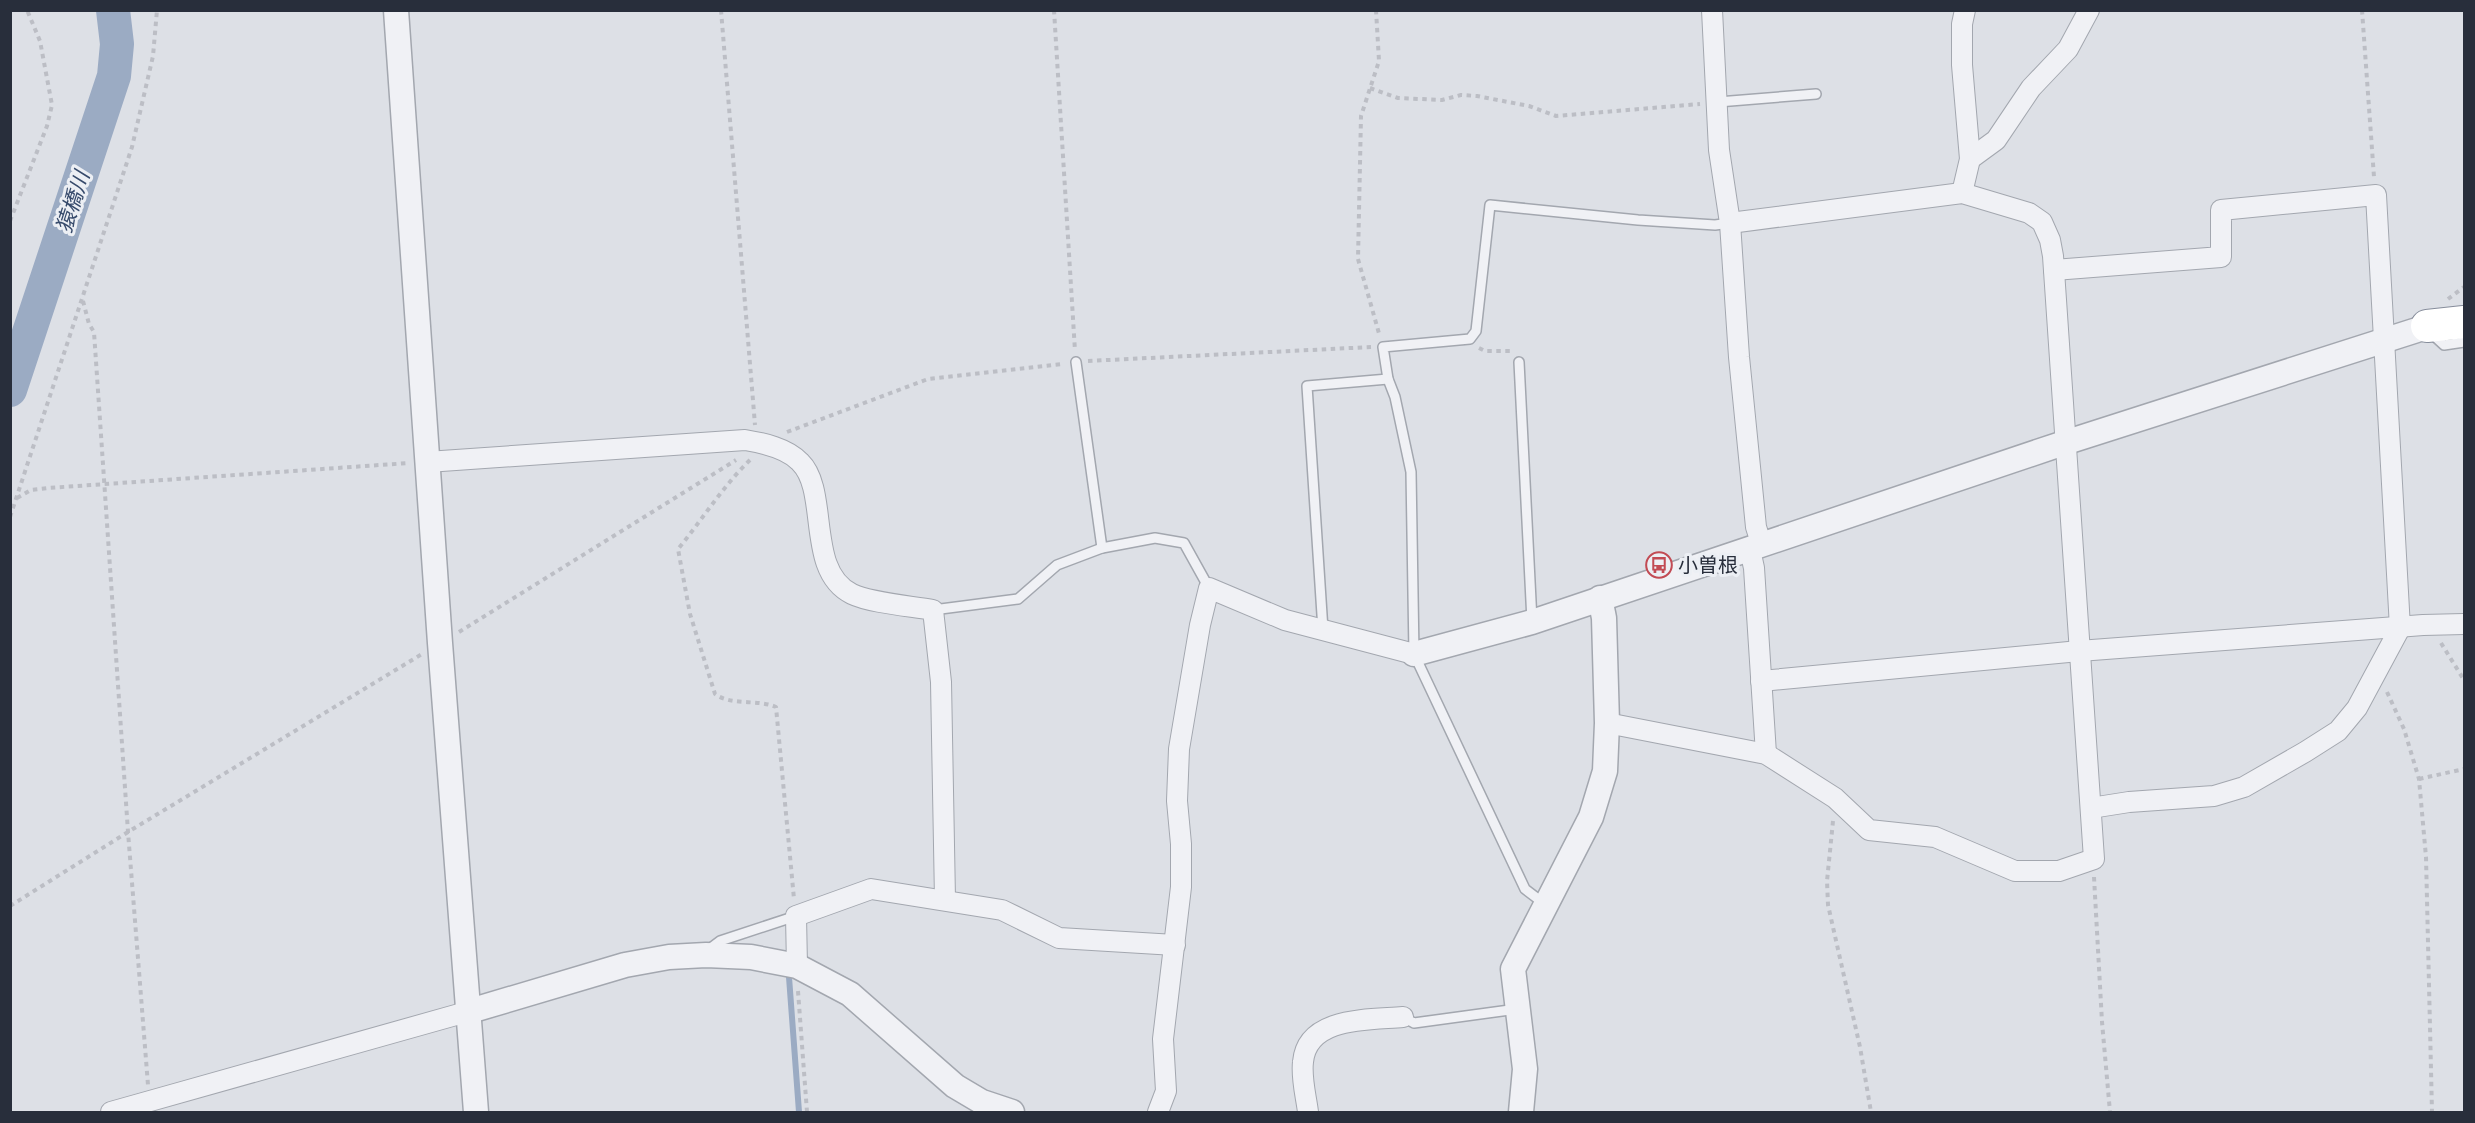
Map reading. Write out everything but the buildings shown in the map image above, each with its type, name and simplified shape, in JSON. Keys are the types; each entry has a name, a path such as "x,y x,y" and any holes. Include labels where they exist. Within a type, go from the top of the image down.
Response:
{"highway":[{"path":"2427,326 2464,322"}],"street":[{"path":"396,10 440,643 470,1011 476,1113"},
{"path":"1712,10 1719,150 1730,224 1740,368 1756,527 1754,568 1766,754"},
{"path":"1962,193 1970,159 1962,64 1962,24 1965,10"},
{"path":"1970,159 1996,140 2031,88 2068,49 2089,10"},
{"path":"1607,723 1766,754 1835,798 1869,830 1935,837 2015,871 2060,871 2094,859 2054,270 2050,240 2042,222 2029,213 1962,193 1730,224"},
{"path":"2054,270 2221,257 2221,210 2376,195 2400,628 2357,708 2338,731 2244,787 2214,796 2129,802 2091,808"},
{"path":"1158,1113 1166,1091 1163,1039 1181,886 1181,844 1177,801 1179,749 1200,625 1209,588 1285,620 1414,654 1532,622 2064,443 2464,316"},
{"path":"428,462 745,440 762,443 792,455 802,463 810,480 826,565 837,583 852,594 933,610 941,682 945,899"},
{"path":"1521,1113 1525,1069 1513,969 1591,817 1605,771 1607,723 1604,618 1600,598"},
{"path":"1761,681 2079,651 2423,625 2464,624"},
{"path":"797,966 796,916 871,889 945,899 1002,910 1059,938 1175,945"},
{"path":"111,1113 625,965 669,957 701,955 751,957 797,966 850,994 955,1086 982,1102 1012,1113"},
{"path":"1308,1113 1303,1061 1306,1048 1316,1036 1327,1028 1354,1021 1403,1017"}],"lane":[{"path":"1718,102 1816,94"},
{"path":"1545,905 1525,889 1414,654 1411,472 1395,398 1388,379 1383,347 1470,339 1476,331 1490,205 1638,220 1730,224"},
{"path":"2427,326 2444,345 2464,342"},
{"path":"1076,362 1102,548"},
{"path":"1519,362 1532,622"},
{"path":"1323,630 1306,386 1388,379"},
{"path":"933,610 1018,599 1057,566 1102,548 1155,538 1184,543 1209,588"},
{"path":"701,955 720,941 796,916"},
{"path":"1403,1017 1414,1023 1516,1009"}],"path":[{"path":"10,221 47,126 52,105 40,41 27,10"},
{"path":"10,517 83,302 132,147 153,56 157,10"},
{"path":"721,10 755,432 762,443"},
{"path":"1054,10 1076,362"},
{"path":"10,906 762,443 928,379 1076,362 1383,347 1358,259 1361,116 1379,61 1376,10"},
{"path":"2362,10 2376,195"},
{"path":"1370,88 1398,99 1442,100 1461,95 1477,96 1529,105 1556,116 1718,102"},
{"path":"83,302 89,324 94,332 149,1101"},
{"path":"1470,339 1485,351 1514,351 1519,355 1519,362"},
{"path":"762,443 752,459 731,478 719,498 678,549 690,614 716,694 722,699 767,703 776,707 796,916"},
{"path":"17,498 31,490 48,488 428,462"},
{"path":"2423,625 2445,646 2464,680"},
{"path":"2377,672 2404,729 2420,779 2426,857 2432,1113"},
{"path":"2420,779 2464,768"},
{"path":"1835,798 1827,905 1860,1047 1871,1113"},
{"path":"2094,859 2101,1010 2110,1113"},
{"path":"797,966 807,1113"}],"waterway":[{"name":"猿橋川","path":"10,390 114,76 117,44 113,10"},
{"path":"789,977 799,1112"}],"place":[{"name":"小曽根","path":"1659,565"}]}
